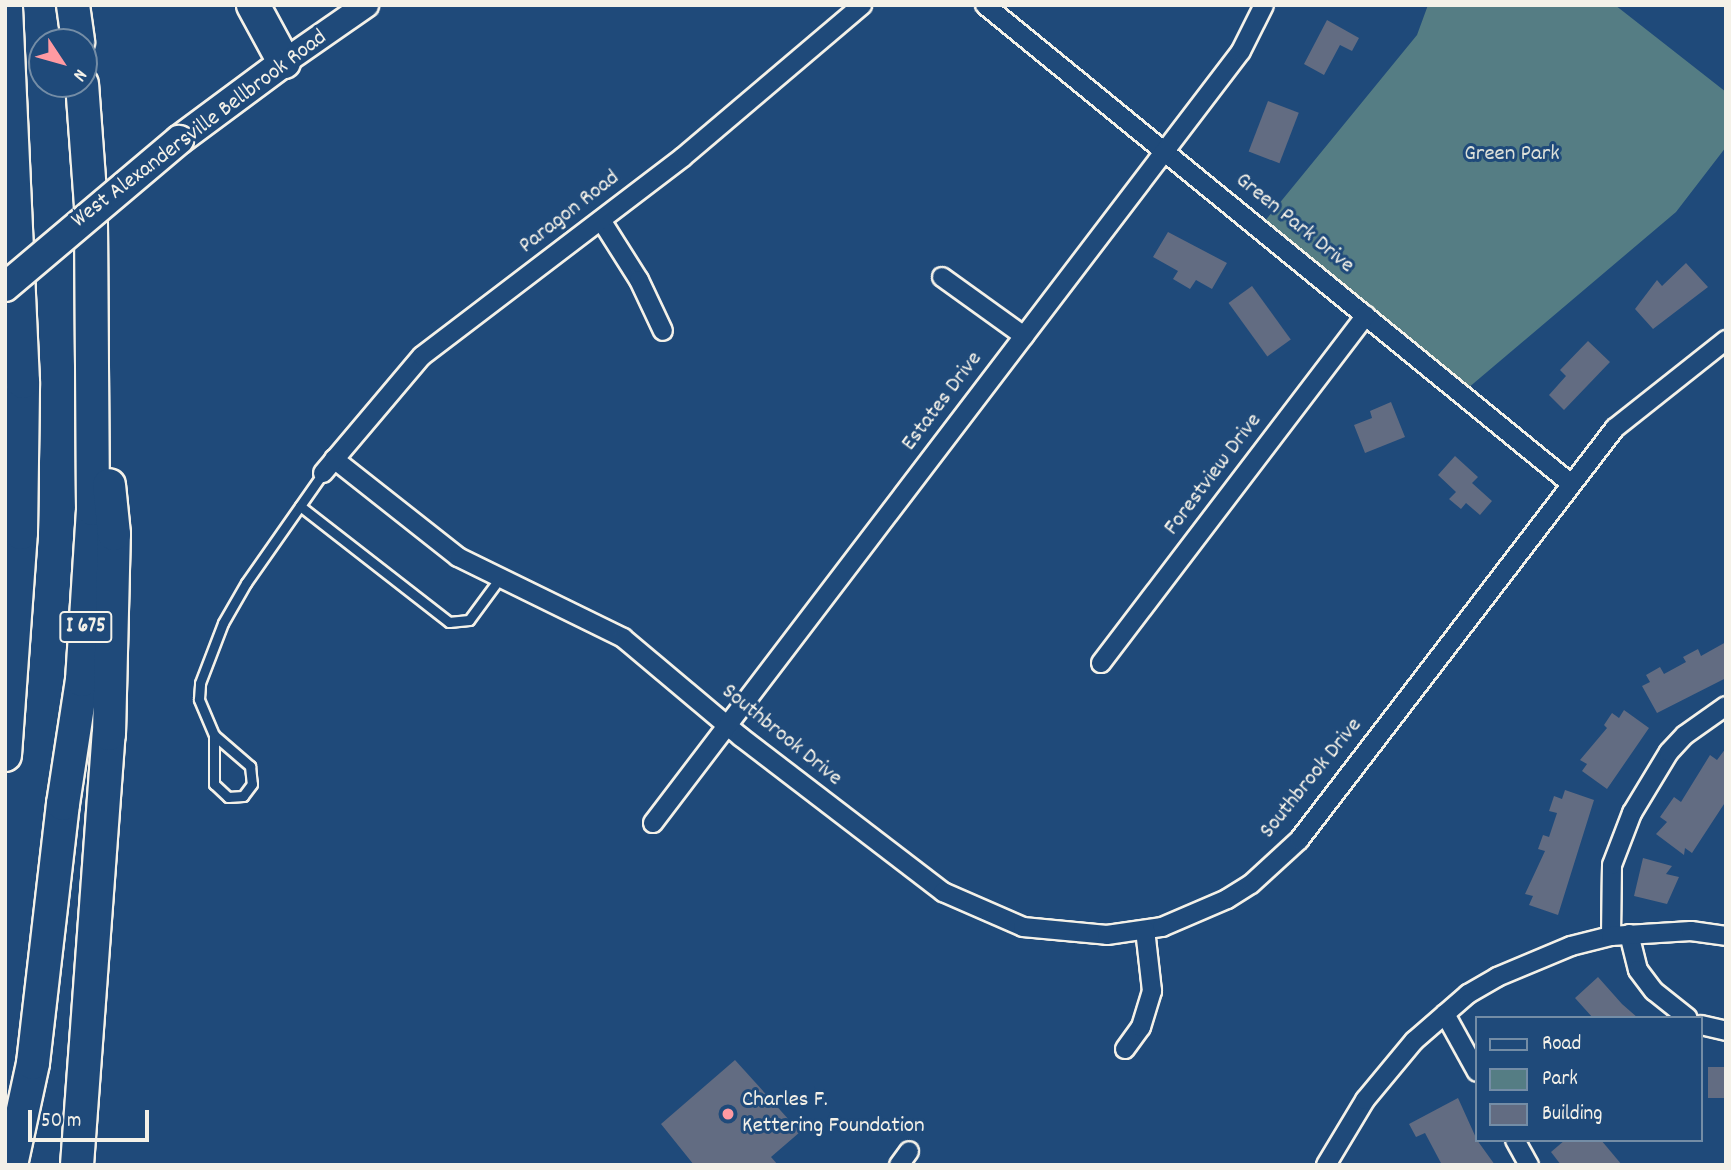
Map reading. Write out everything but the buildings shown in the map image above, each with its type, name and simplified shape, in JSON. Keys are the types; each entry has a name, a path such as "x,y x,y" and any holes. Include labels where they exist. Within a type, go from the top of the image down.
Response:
{"highway":[{"path":"5,755 12,619 21,533 23,382 6,5"},
{"path":"73,5 76,28"},
{"path":"253,5 284,62"},
{"name":"I 675","path":"11,1165 33,1063 63,804 82,680 93,509 91,206 83,98"},
{"path":"77,1165 113,645 114,534 92,327"},
{"path":"5,656 12,619"}],"main road":[{"name":"West Alexandersville Bellbrook Road","path":"5,287 179,140 366,5"}],"street":[{"name":"Paragon Road","path":"323,473 422,356 600,220 862,5"},
{"name":"Green Park Drive","path":"985,5 1570,483"},
{"name":"Estates Drive","path":"653,823 1241,51 1264,5"},
{"path":"600,220 639,280 663,331"},
{"path":"942,277 1024,336"},
{"name":"Forestview Drive","path":"1101,663 1366,315"},
{"name":"Southbrook Drive","path":"334,458 431,539 500,578 622,638 728,726 890,853 969,907 1051,933 1084,936 1144,930 1227,899 1251,884 1299,839 1570,483 1615,428 1726,340"},
{"path":"1686,1016 1654,990 1639,970 1620,935 1612,865 1632,813 1669,752 1726,706"},
{"path":"1125,1049 1141,1027 1152,991 1144,930"},
{"path":"1325,1165 1365,1100 1414,1041 1470,993 1537,958 1620,935 1691,932 1726,936"},
{"path":"1445,1014 1476,1070"},
{"path":"1703,1025 1726,1031"},
{"path":"1516,1142 1528,1165"}],"lane":[{"path":"214,735 250,766 252,784 243,796 228,797 214,784 214,735 199,699 200,683 223,623 323,473"},
{"path":"300,506 449,622 469,620 500,578"}],"green space":[{"name":"Green Park","path":"1428,5 1615,5 1726,92 1726,147 1676,212 1461,394 1260,227 1417,35"}],"place":[{"name":"Charles F. Kettering Foundation","path":"728,1114"}]}
